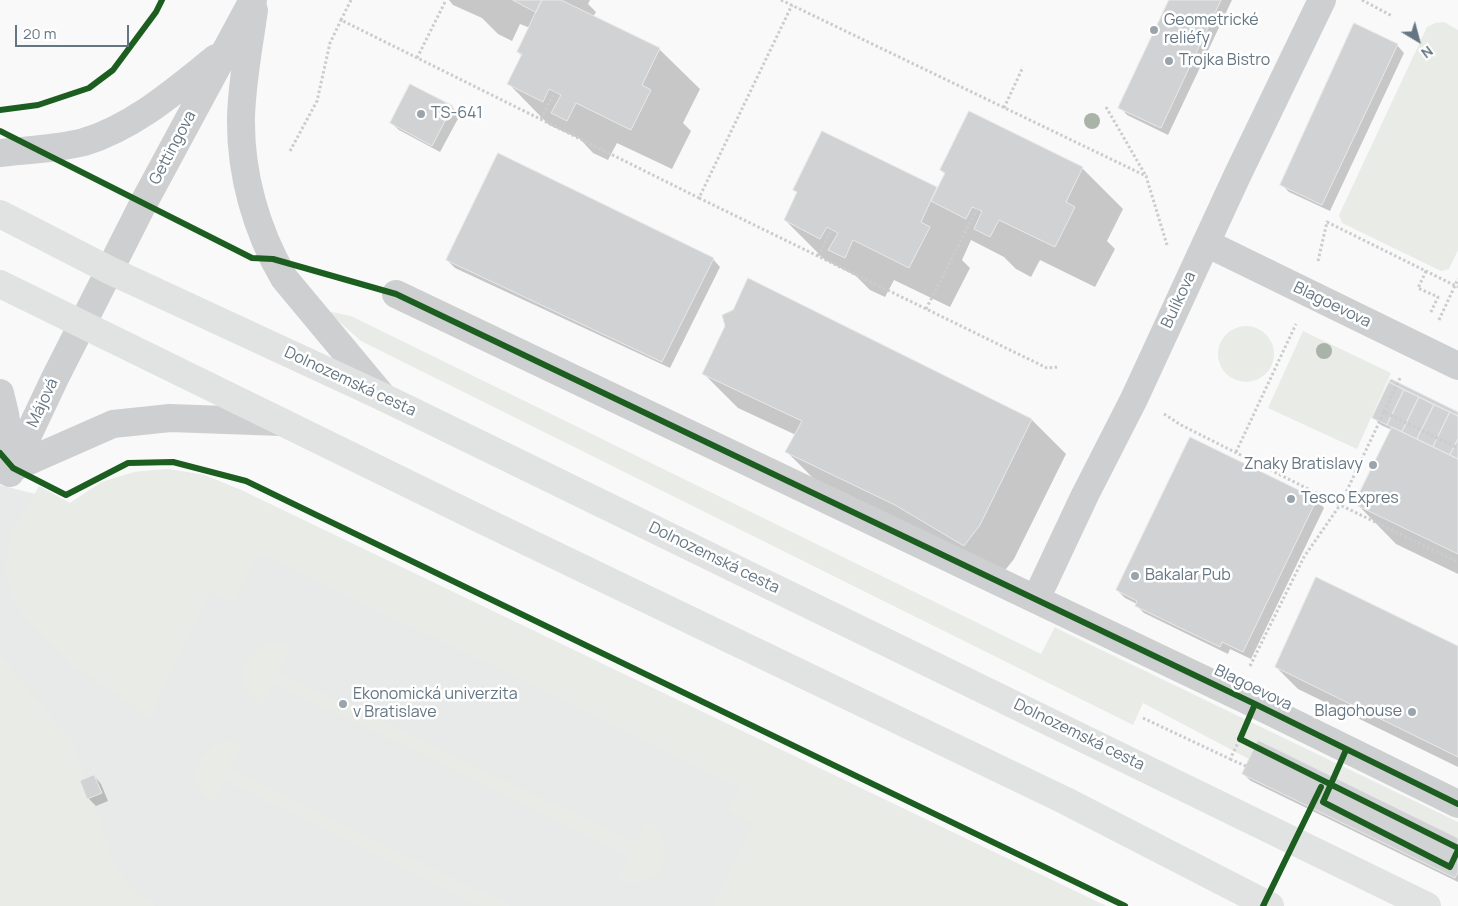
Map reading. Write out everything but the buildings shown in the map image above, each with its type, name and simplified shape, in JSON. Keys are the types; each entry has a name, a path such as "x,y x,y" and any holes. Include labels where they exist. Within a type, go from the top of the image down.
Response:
{"main road":[{"name":"Dolnozemská cesta","path":"0,214 109,270 383,397 1427,906"},
{"path":"0,284 482,520 1066,801 1270,906"}],"street":[{"name":"Gettingova","path":"82,324 143,204 254,0"},
{"path":"254,0 241,118 252,204 273,259 284,278 383,397"},
{"name":"Bulíkova","path":"1036,599 1085,495 1134,399 1182,293 1322,0"},
{"path":"0,153 39,150 84,142 124,125 171,94 225,51"},
{"name":"Blagoevova","path":"1206,243 1458,366"},
{"name":"Blagoevova","path":"396,294 1250,701 1458,804"},
{"name":"Májová","path":"6,468 82,324"},
{"path":"0,393 5,414 6,468 113,424 170,418 281,422"}],"path":[{"path":"290,151 317,101 330,43 351,0"},
{"path":"417,58 446,0"},
{"path":"781,0 1146,176"},
{"path":"1362,0 1392,16"},
{"path":"699,198 792,5"},
{"path":"341,20 1047,368 1059,367"},
{"path":"1004,108 1024,67"},
{"path":"541,119 555,92"},
{"path":"1106,107 1146,176 1182,293"},
{"path":"91,177 252,258 273,259 396,294"},
{"path":"926,309 977,209"},
{"path":"1327,222 1456,287"},
{"path":"818,256 832,229"},
{"path":"1426,271 1418,288 1438,298 1430,316"},
{"path":"1426,350 1458,279"},
{"path":"1236,452 1310,294"},
{"path":"1247,672 1300,565 1340,505 1403,371"},
{"path":"1384,412 1458,448"},
{"path":"1182,425 1458,562"},
{"path":"1143,718 1246,766"},
{"path":"1230,759 1240,739 1256,746"}],"shaded area":[{"path":"1444,22 1458,30 1458,250 1449,269 1441,271 1342,223 1339,215 1427,27 1435,23"},
{"path":"327,311 351,316 1041,654 1055,627 1458,822 1458,838 1258,740 1249,759 1143,703 1133,725 361,341"},
{"path":"1241,326 1251,326 1266,334 1272,343 1274,354 1272,365 1266,374 1251,382 1241,382 1230,377 1223,370 1218,359 1218,349 1223,338 1230,331"},
{"path":"1303,331 1391,373 1357,449 1268,408"},
{"name":"Ekonomická univerzita v Bratislave","path":"167,469 204,475 241,490 1106,906 0,906 0,485 70,503 102,482 135,472"},
{"path":"167,469 204,475 241,490 1106,906 713,906 752,824 729,811 740,787 260,553 235,602 210,591 150,718 71,664 26,621 12,596 5,568 11,534 39,486 70,503 102,482 135,472"},
{"path":"277,642 291,646 279,672 635,843 646,819 661,833 665,845 665,857 661,869 652,878 644,881 617,881 630,856 275,683 262,706 248,694 243,680 245,661 260,647"},
{"path":"0,655 72,741 115,865 134,890 157,906 0,906"},
{"path":"227,741 243,744 230,770 511,906 481,906 225,781 213,804 200,792 195,777 199,759 214,744"}],"cycle path":[{"path":"0,110 38,105 89,88 113,70 156,12 162,0"},
{"path":"0,131 252,258 273,259 396,294 1255,704 1458,804"},
{"path":"0,453 13,468 66,495 128,463 173,462 246,481 1125,906"},
{"path":"1255,704 1240,739 1458,848"},
{"path":"1346,750 1323,802 1450,867 1458,850"},
{"path":"1263,906 1321,787"}],"place":[{"name":"Geometrické reliéfy","path":"1154,30"},
{"name":"Trojka Bistro","path":"1169,61"},
{"name":"TS-641","path":"421,114"},
{"name":"Znaky Bratislavy","path":"1373,465"},
{"name":"Tesco Expres","path":"1291,499"},
{"name":"Bakalar Pub","path":"1135,576"},
{"name":"Ekonomická univerzita v Bratislave","path":"343,704"},
{"name":"Blagohouse","path":"1412,712"}]}
